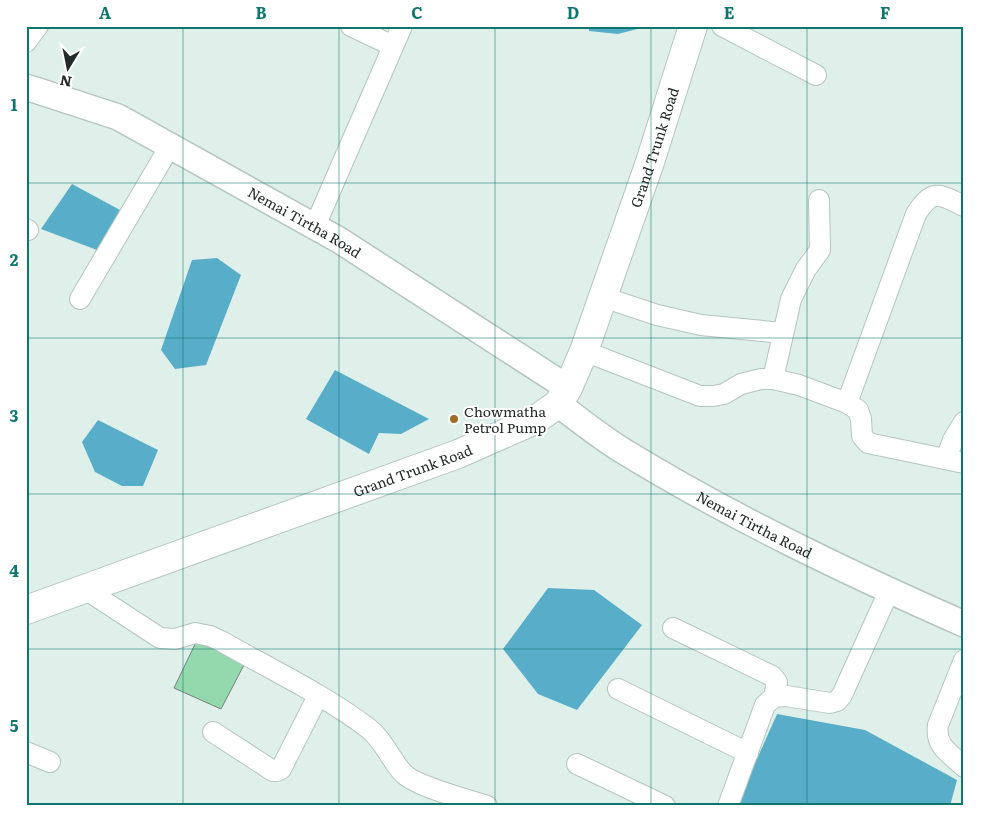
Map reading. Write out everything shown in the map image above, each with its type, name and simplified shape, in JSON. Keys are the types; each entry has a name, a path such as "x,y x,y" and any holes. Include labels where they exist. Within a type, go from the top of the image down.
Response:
{"main road":[{"name":"Grand Trunk Road","path":"26,610 458,454 534,420 563,396 584,350 603,297 650,162 693,26"}],"street":[{"path":"26,42 38,26"},
{"path":"351,26 393,46"},
{"path":"315,226 402,26"},
{"path":"722,26 816,75"},
{"name":"Nemai Tirtha Road","path":"26,87 118,117 315,226 339,240 563,396 618,448 746,521 889,591 964,624"},
{"path":"80,299 170,146"},
{"path":"846,403 916,214 925,201 933,195 945,197 964,206"},
{"path":"774,379 791,299 796,286 820,250 819,200"},
{"path":"603,297 658,315 701,325 783,333"},
{"path":"584,350 700,396 724,394 741,384 761,379 774,379 799,385 846,403 858,410 861,419 862,436 868,443 955,461 953,440 964,422"},
{"path":"85,589 160,638 174,639 195,633 210,636 318,696 373,732 403,773 409,778 487,806"},
{"path":"728,806 765,704 774,697 786,696 830,703 834,703 840,698 889,591"},
{"path":"673,628 772,676 777,682 774,697"},
{"path":"964,660 938,725 937,735 940,743 964,766"},
{"path":"618,689 748,753"},
{"path":"212,732 277,771 281,769 318,696"},
{"path":"26,752 50,762"},
{"path":"578,764 665,806"}],"water":[{"path":"589,26 642,26 641,28 618,34 589,31"},
{"path":"72,184 120,210 97,250 41,229"},
{"path":"217,258 241,275 206,365 175,369 161,350 192,260"},
{"path":"335,370 429,419 401,434 379,433 369,454 306,419"},
{"path":"98,420 158,450 143,486 122,486 95,472 82,442"},
{"path":"548,588 594,590 642,625 577,710 538,694 503,649"},
{"path":"777,714 865,730 957,780 950,806 736,806"}],"building":[{"path":"197,640 245,663 221,709 174,688"}],"place":[{"name":"Chowmatha Petrol Pump","path":"454,419"}]}
